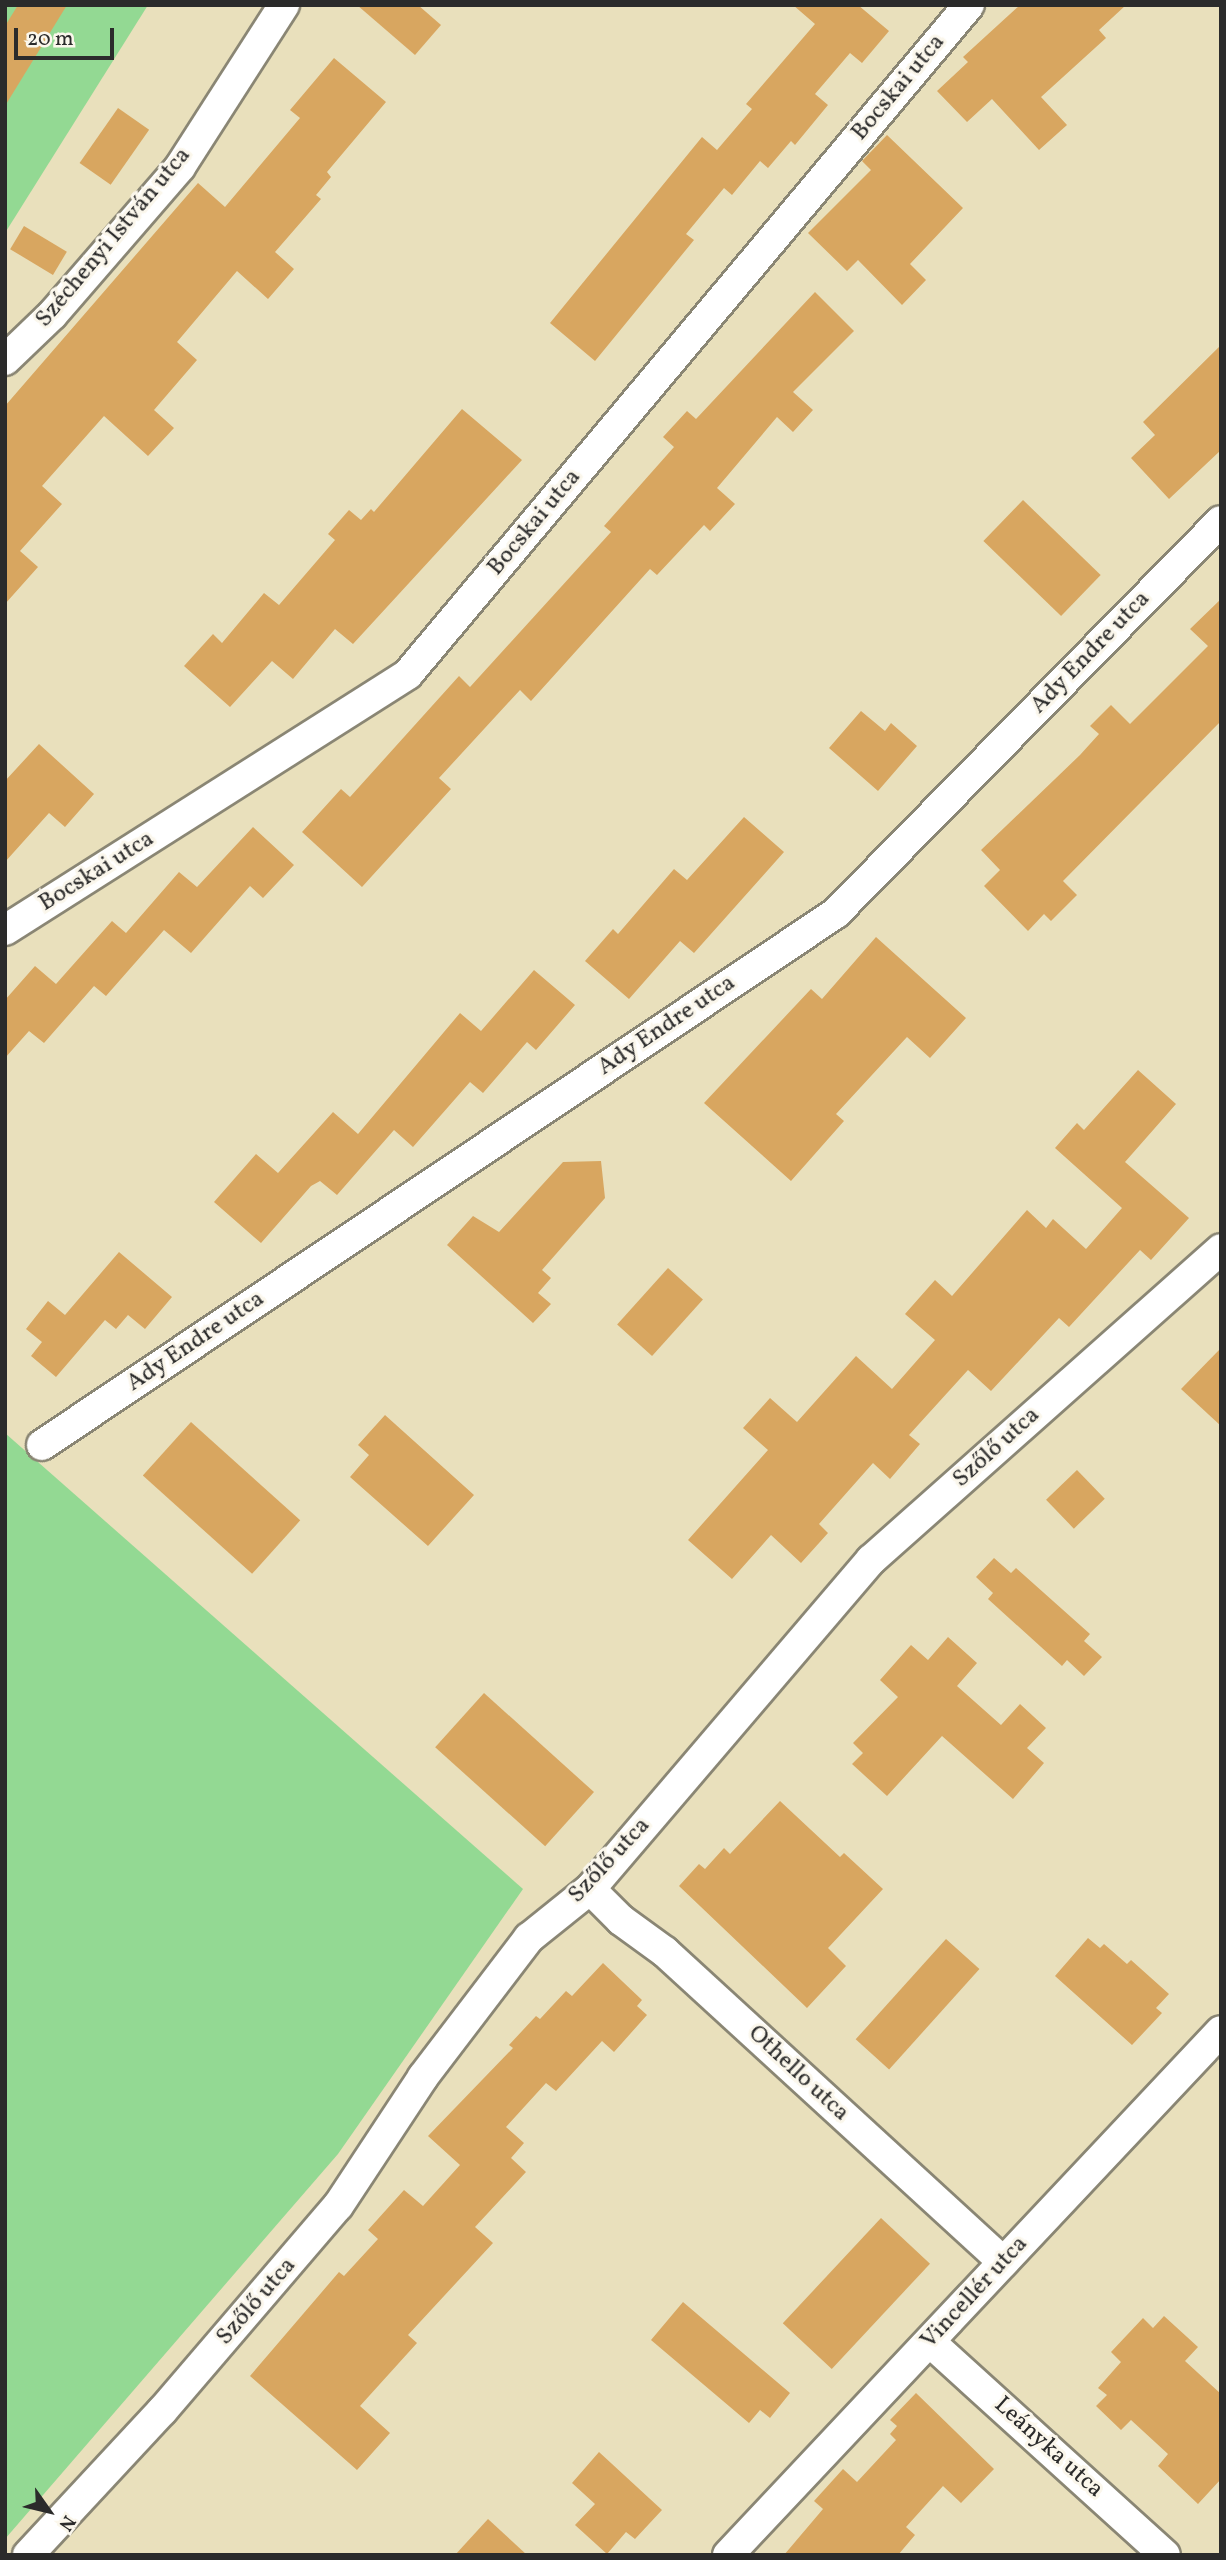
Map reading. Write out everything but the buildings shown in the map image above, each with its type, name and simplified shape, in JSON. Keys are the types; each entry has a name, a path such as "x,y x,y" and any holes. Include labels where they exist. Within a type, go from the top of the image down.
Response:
{"street":[{"name":"Széchenyi István utca","path":"5,359 52,315 180,167 284,5"},
{"name":"Bocskai utca","path":"5,930 408,674 969,5"},
{"name":"Ady Endre utca","path":"42,1445 836,913 1221,521"},
{"name":"Szőlő utca","path":"27,2555 162,2411 338,2206 423,2077 529,1938 590,1889 871,1560 1221,1249"},
{"name":"Othello utca","path":"590,1889 621,1920 665,1952 1003,2262"},
{"name":"Vincellér utca","path":"729,2555 1221,2031"},
{"name":"Leányka utca","path":"930,2342 1165,2555"}],"green space":[{"path":"5,5 148,5 5,233"},
{"path":"5,1433 523,1889 338,2154 5,2539"}]}
